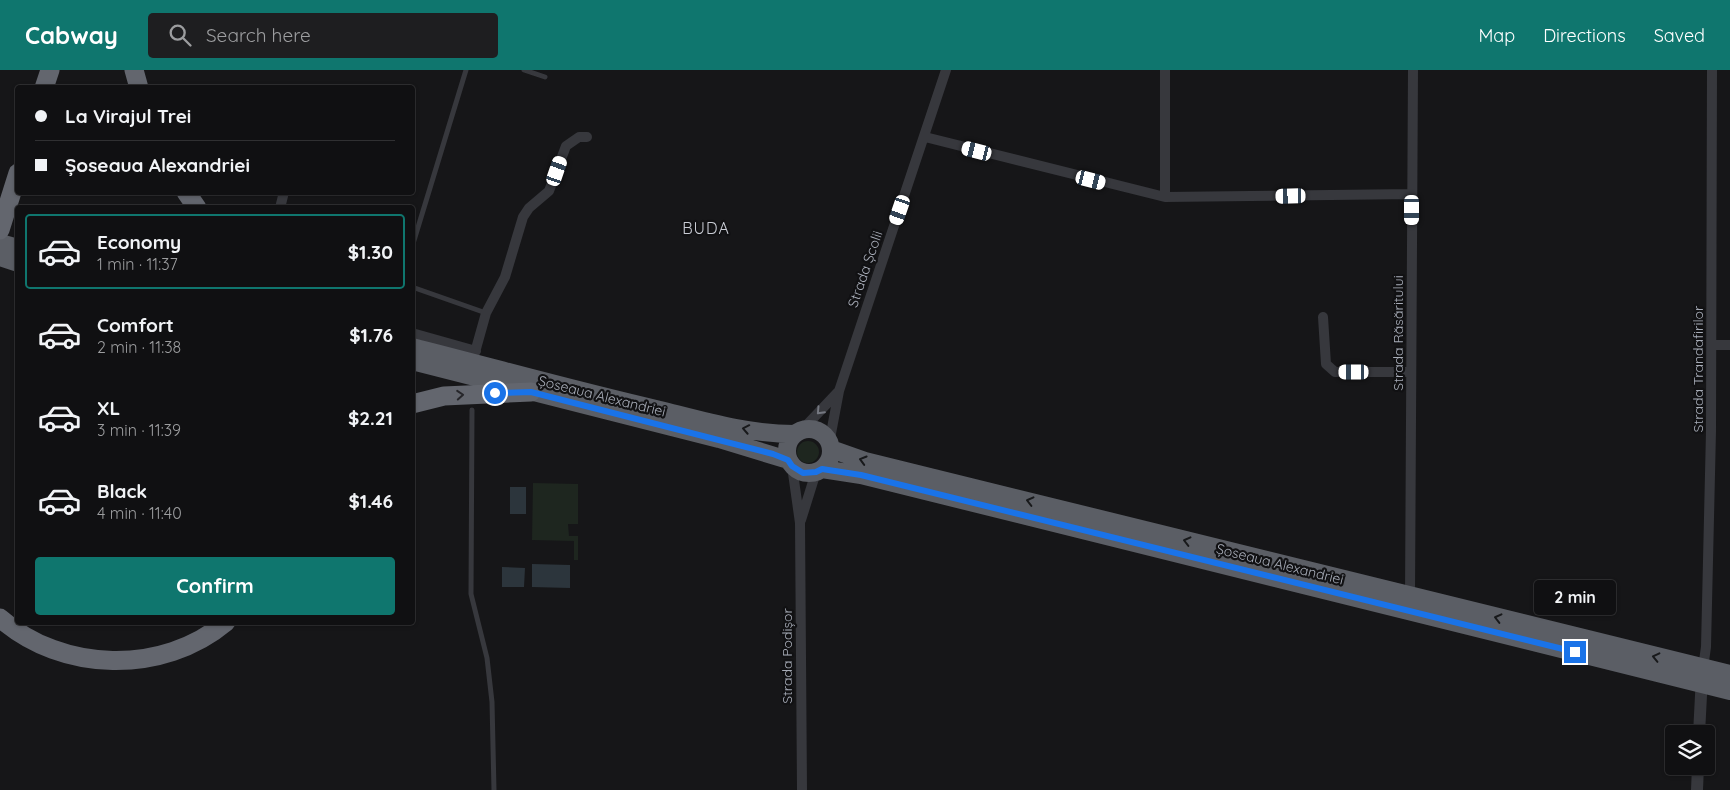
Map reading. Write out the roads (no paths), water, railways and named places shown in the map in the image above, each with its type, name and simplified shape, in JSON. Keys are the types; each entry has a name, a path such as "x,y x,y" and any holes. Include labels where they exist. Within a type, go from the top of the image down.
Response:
{"highway":[{"path":"45,85 50,70"},
{"path":"134,70 138,85"},
{"path":"0,230 15,182"},
{"path":"0,243 15,247"},
{"path":"0,257 15,262"},
{"name":"Șoseaua Alexandriei","path":"415,347 474,357 722,425 767,433 818,431 830,446 865,461 1410,596 1702,675 1730,691"},
{"name":"Șoseaua Alexandriei","path":"415,361 719,439 790,463 803,473 819,471 861,475 1702,675 1730,674"},
{"path":"415,403 444,396 531,392"},
{"path":"790,463 787,447 798,432"},
{"path":"819,471 829,460 830,446"},
{"path":"0,618 24,636 63,653 82,658 119,661 153,657 182,648 204,638 222,625"}],"street":[{"name":"Strada Școlii","path":"830,446 839,391 946,70"},
{"path":"1165,197 1166,70"},
{"name":"Strada Răsăritului","path":"1410,596 1413,70"},
{"name":"Strada Trandafirilor","path":"1702,675 1706,647 1710,519 1712,70"},
{"path":"415,333 474,357 486,313 505,277 523,217 529,208 549,191 566,146 579,138 588,137"},
{"path":"924,137 1165,197 1412,194"},
{"path":"1323,317 1326,364 1330,371 1411,372"},
{"path":"1712,345 1730,345"},
{"name":"Strada Școlii","path":"798,432 839,391"},
{"name":"Strada Podișor","path":"790,463 800,523 802,790"},
{"name":"Strada Podișor","path":"800,523 819,471"},
{"path":"1699,725 1702,675"},
{"path":"1696,790 1697,775"}],"lane":[{"path":"415,237 466,70"},
{"path":"524,70 545,77"},
{"path":"415,288 486,313"},
{"path":"472,410 471,594 476,619 484,640 488,667 492,702 494,790"}],"district":[{"name":"BUDA","path":"706,228"}]}
